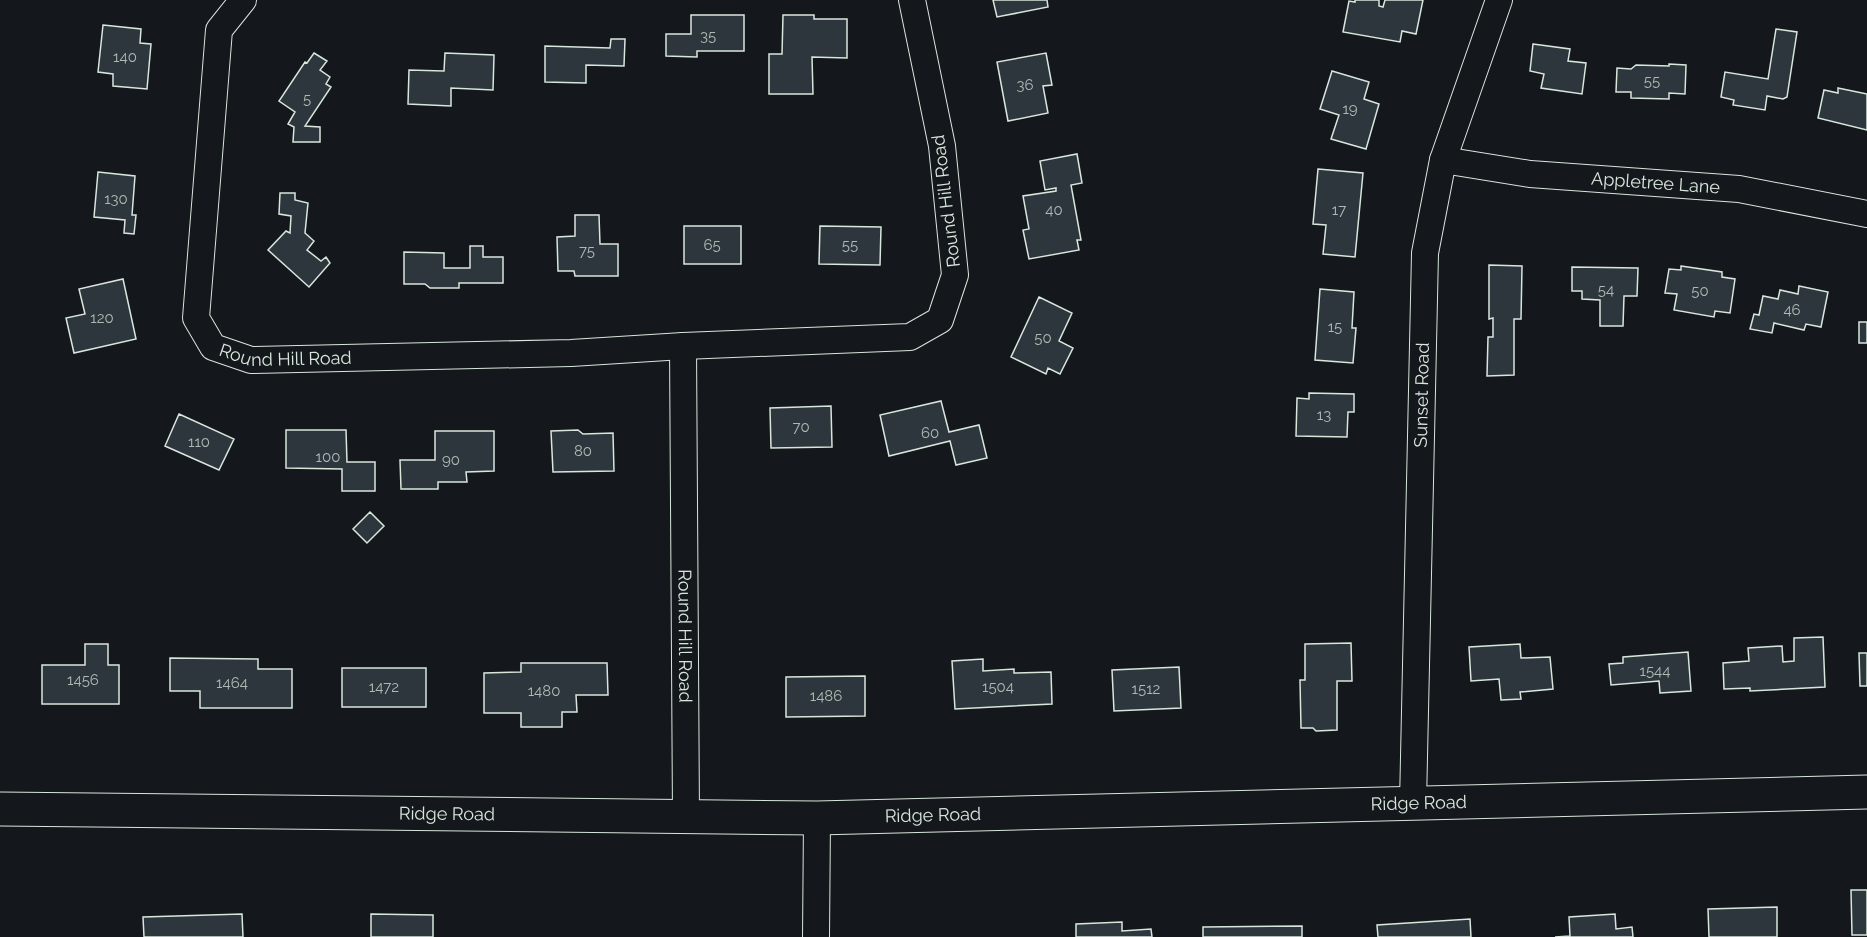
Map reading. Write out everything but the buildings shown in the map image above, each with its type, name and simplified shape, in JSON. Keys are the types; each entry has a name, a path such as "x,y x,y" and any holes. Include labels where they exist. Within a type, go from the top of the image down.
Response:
{"main road":[{"name":"Ridge Road","path":"0,809 817,818 1867,792"}],"street":[{"name":"Round Hill Road","path":"243,0 219,30 196,318 213,347 251,360 571,353 910,337 940,320 956,275 942,147 912,0"},
{"name":"Sunset Road","path":"1413,802 1425,254 1443,160 1499,0"},
{"name":"Appletree Lane","path":"1443,160 1530,174 1740,189 1867,214"},
{"name":"Round Hill Road","path":"683,346 686,816"},
{"path":"816,937 817,818"}]}
